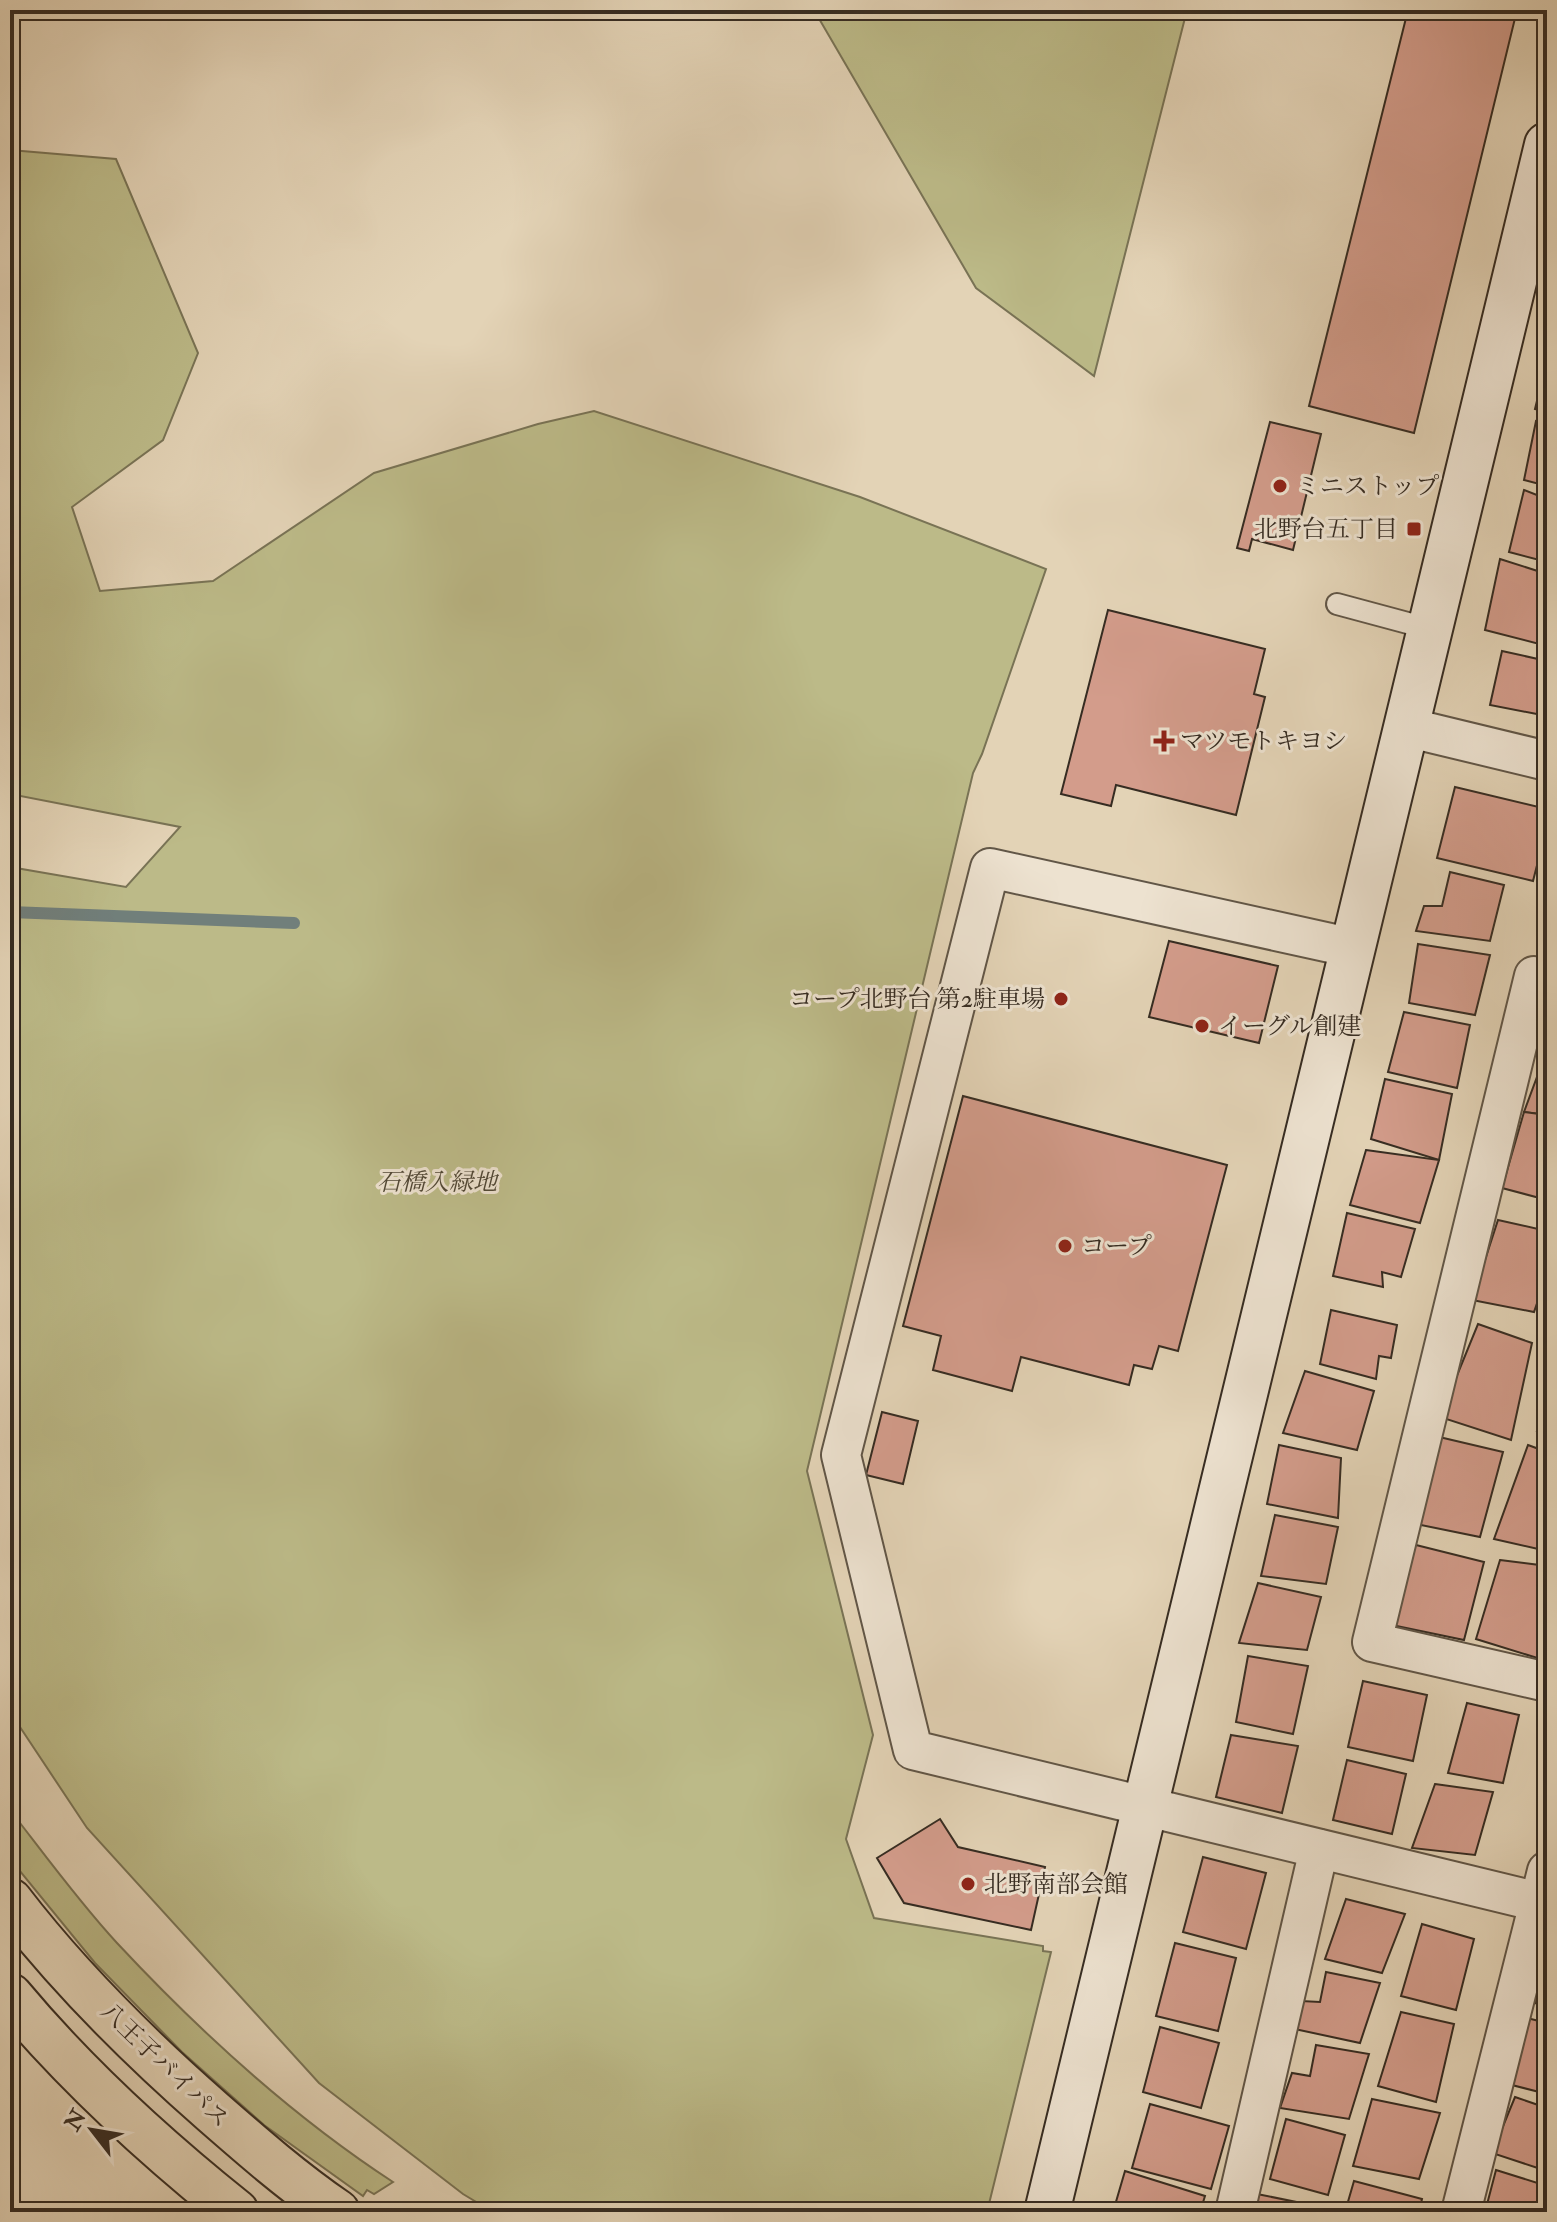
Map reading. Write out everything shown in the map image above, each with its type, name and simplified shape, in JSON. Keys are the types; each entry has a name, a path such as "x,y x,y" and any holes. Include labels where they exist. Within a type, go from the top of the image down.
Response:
{"highway":[{"name":"八王子バイパス","path":"10,1901 78,1981 166,2070 255,2148 337,2212"},
{"path":"10,1996 125,2115 236,2212"}],"street":[{"path":"1047,2212 1547,145"},
{"path":"1406,727 1547,761"},
{"path":"1353,948 990,868 841,1455 913,1750 1319,1849 1545,1892 1461,2212"},
{"path":"1547,979 1534,976 1372,1642 1547,1682"},
{"path":"1235,2212 1319,1849"}],"lane":[{"path":"1337,604 1430,629"}],"green space":[{"path":"814,10 1187,10 1094,376 976,288"},
{"name":"石橋入緑地","path":"10,150 116,159 198,353 163,440 72,507 100,591 213,581 374,473 538,424 594,411 860,497 1046,569 973,773 807,1471 873,1735 846,1839 874,1918 1043,1946 1043,1951 1051,1952 987,2212 493,2212 463,2194 319,2083 87,1828 10,1712 10,867 126,887 180,827 10,794"},
{"path":"10,1810 103,1927 181,2009 283,2101 393,2182 374,2194 367,2190 363,2196 264,2125 182,2052 95,1963 10,1859"}],"building":[{"path":"1408,10 1517,10 1414,433 1309,406"},
{"path":"1547,360 1547,412 1535,409"},
{"path":"1536,421 1547,424 1547,486 1524,480"},
{"name":"ミニストップ","path":"1270,422 1321,434 1293,550 1252,539 1249,551 1237,548"},
{"path":"1524,490 1547,499 1547,562 1509,552"},
{"path":"1500,559 1547,574 1547,646 1485,630"},
{"name":"マツモトキヨシ","path":"1108,610 1265,649 1254,694 1265,697 1236,815 1116,785 1111,806 1061,794"},
{"path":"1502,651 1547,661 1547,716 1490,705"},
{"path":"1455,787 1547,809 1547,826 1533,881 1437,858"},
{"path":"1450,872 1504,885 1490,941 1416,931 1424,906 1442,906"},
{"path":"1169,941 1278,966 1259,1043 1149,1017"},
{"path":"1418,944 1490,955 1475,1015 1409,1003"},
{"path":"1404,1012 1470,1025 1457,1088 1388,1072"},
{"path":"1547,1050 1547,1115 1524,1112"},
{"path":"1385,1079 1452,1094 1439,1160 1371,1139"},
{"name":"コープ","path":"963,1096 1227,1165 1178,1351 1159,1346 1152,1369 1134,1365 1129,1385 1021,1357 1012,1391 933,1370 941,1336 903,1326"},
{"path":"1524,1112 1547,1115 1547,1200 1502,1188"},
{"path":"1366,1150 1439,1160 1420,1223 1350,1205"},
{"path":"1347,1213 1415,1229 1401,1277 1382,1272 1383,1287 1333,1276"},
{"path":"1498,1220 1547,1231 1547,1274 1534,1312 1472,1300"},
{"path":"1331,1310 1397,1325 1391,1358 1379,1356 1376,1379 1320,1364"},
{"path":"1478,1324 1532,1343 1511,1440 1440,1417"},
{"path":"1305,1371 1374,1391 1357,1450 1283,1433"},
{"path":"1547,1400 1547,1433 1537,1431"},
{"path":"882,1412 918,1421 903,1484 866,1475"},
{"path":"1435,1436 1503,1452 1480,1537 1416,1524"},
{"path":"1279,1445 1341,1458 1338,1518 1267,1504"},
{"path":"1528,1445 1547,1452 1547,1551 1494,1539"},
{"path":"1275,1515 1338,1527 1326,1584 1261,1576"},
{"path":"1408,1543 1484,1562 1464,1640 1387,1624"},
{"path":"1500,1560 1547,1566 1547,1661 1476,1639"},
{"path":"1258,1583 1321,1597 1307,1650 1239,1643"},
{"path":"1248,1656 1308,1666 1293,1734 1236,1722"},
{"path":"1363,1681 1427,1695 1413,1761 1348,1747"},
{"path":"1467,1703 1519,1715 1503,1783 1448,1773"},
{"path":"1231,1735 1298,1746 1282,1813 1216,1797"},
{"path":"1347,1760 1406,1774 1392,1834 1333,1820"},
{"path":"1435,1784 1493,1792 1475,1855 1412,1848"},
{"path":"940,1819 958,1847 1045,1867 1031,1930 904,1903 877,1858"},
{"path":"1203,1857 1266,1873 1246,1949 1183,1932"},
{"path":"1346,1899 1405,1914 1382,1973 1325,1959"},
{"path":"1422,1924 1474,1939 1456,2010 1401,1996"},
{"path":"1175,1943 1236,1958 1218,2031 1156,2016"},
{"path":"1326,1972 1380,1983 1360,2043 1290,2028 1301,2001 1320,2002"},
{"path":"1547,1974 1547,2008 1535,2003"},
{"path":"1401,2012 1454,2024 1436,2102 1378,2086"},
{"path":"1527,2018 1547,2023 1547,2094 1504,2083"},
{"path":"1160,2027 1219,2043 1201,2108 1143,2092"},
{"path":"1316,2045 1369,2054 1349,2119 1280,2108 1292,2073 1310,2076"},
{"path":"1515,2097 1547,2108 1547,2171 1492,2153"},
{"path":"1372,2099 1440,2113 1419,2179 1353,2166"},
{"path":"1150,2104 1229,2126 1211,2189 1132,2168"},
{"path":"1286,2119 1345,2135 1328,2195 1270,2179"},
{"path":"1496,2170 1547,2186 1547,2212 1485,2212"},
{"path":"1125,2171 1205,2196 1200,2212 1113,2212"},
{"path":"1354,2181 1422,2199 1419,2212 1345,2212"},
{"path":"1257,2194 1326,2208 1324,2212 1254,2212"}],"waterway":[{"path":"10,912 294,923"}],"place":[{"name":"ミニストップ","path":"1280,486"},
{"name":"北野台五丁目","path":"1414,529"},
{"name":"マツモトキヨシ","path":"1164,741"},
{"name":"コープ北野台 第2駐車場","path":"1061,999"},
{"name":"イーグル創建","path":"1202,1026"},
{"name":"コープ","path":"1065,1246"},
{"name":"北野南部会館","path":"968,1884"}]}
